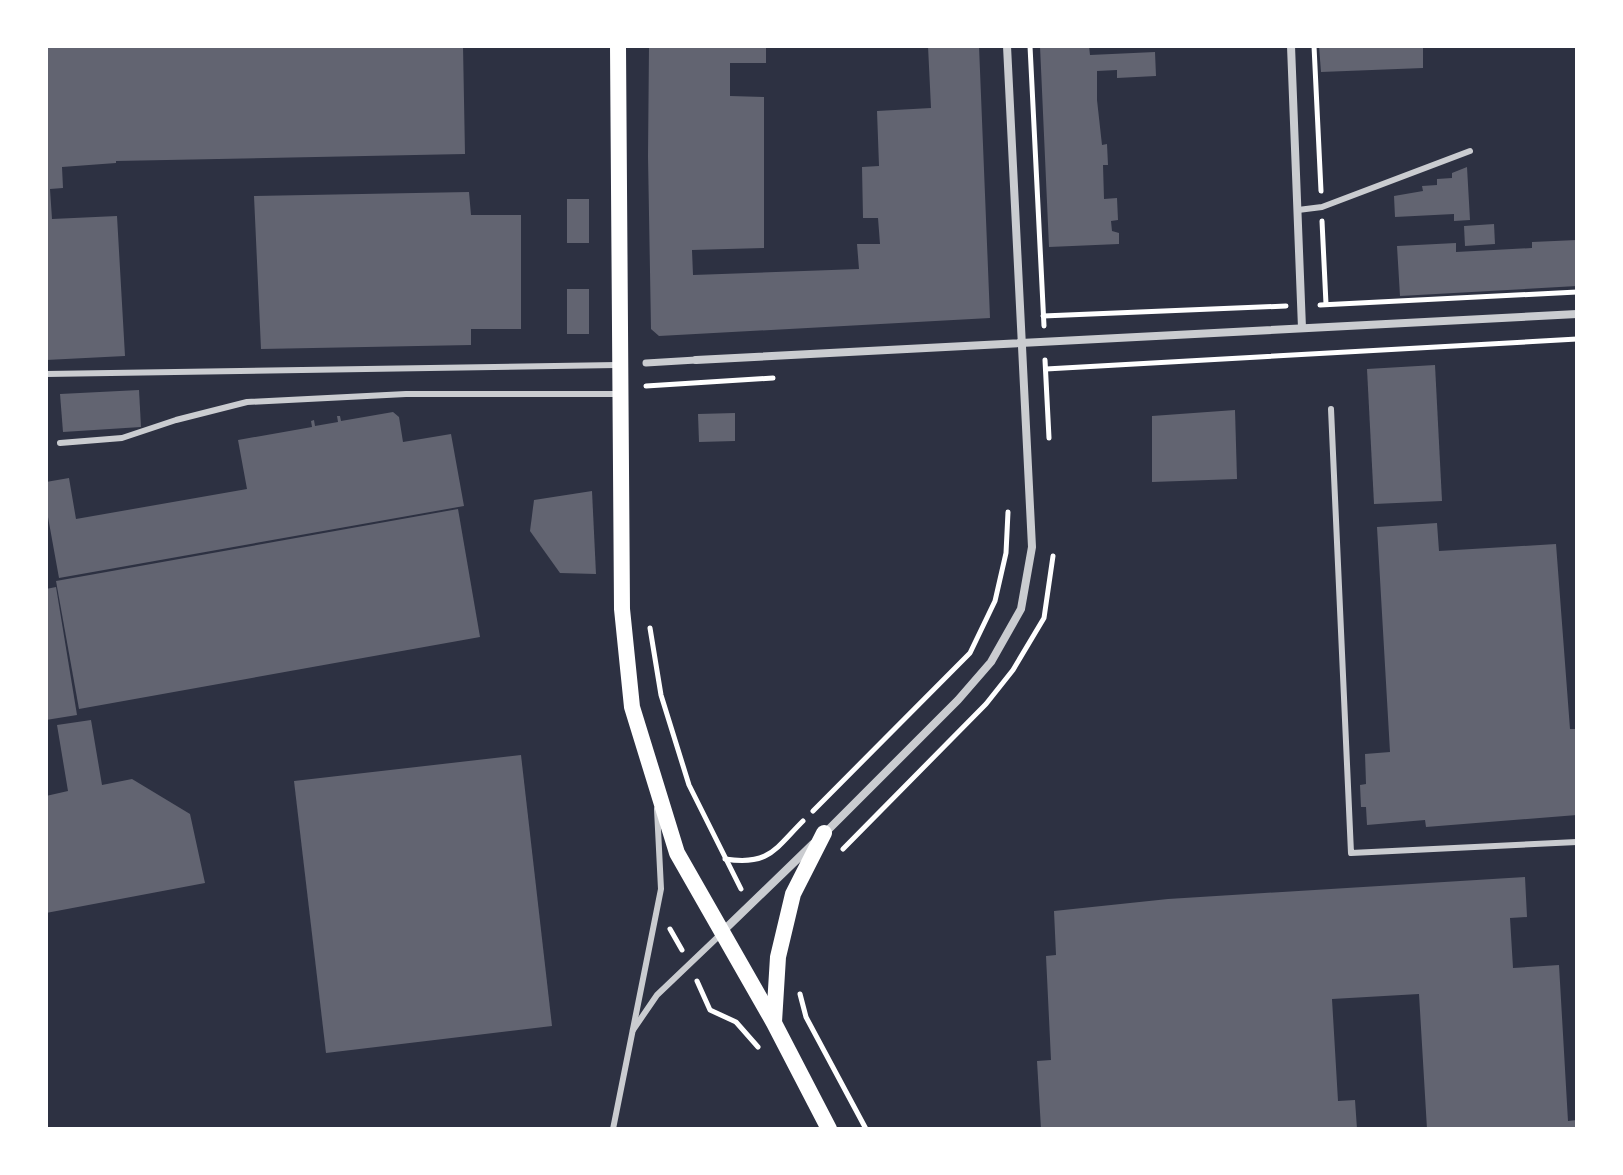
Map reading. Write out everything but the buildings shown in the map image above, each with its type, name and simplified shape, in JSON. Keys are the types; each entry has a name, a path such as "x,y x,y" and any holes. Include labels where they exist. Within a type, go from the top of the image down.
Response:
{"main road":[{"path":"618,46 622,609 632,707 677,853 774,1023 829,1129"},
{"path":"774,1023 778,957 793,894 824,833"}],"street":[{"path":"722,933 958,700 991,662 1021,609 1032,547 1007,46"},
{"path":"1291,46 1302,328"},
{"path":"646,363 1577,314"}],"lane":[{"path":"1298,210 1322,207 1470,151"},
{"path":"46,374 620,365"},
{"path":"60,443 122,438 247,402 406,394 621,394"},
{"path":"1331,409 1351,853 1577,842"},
{"path":"613,1129 661,889 656,790"},
{"path":"631,1033 657,995 722,933"}],"path":[{"path":"1030,46 1049,445"},
{"path":"1314,46 1326,304"},
{"path":"1046,369 1577,339"},
{"path":"646,363 646,402"},
{"path":"724,859 758,861 772,852 970,653 995,601 1006,553 1008,507"},
{"path":"836,856 986,704 1013,670 1044,618 1053,552"},
{"path":"649,622 661,695 689,785 724,859 751,906"},
{"path":"655,921 673,930 710,1010 736,1022 765,1060"},
{"path":"800,991 806,1017 866,1129"}]}
